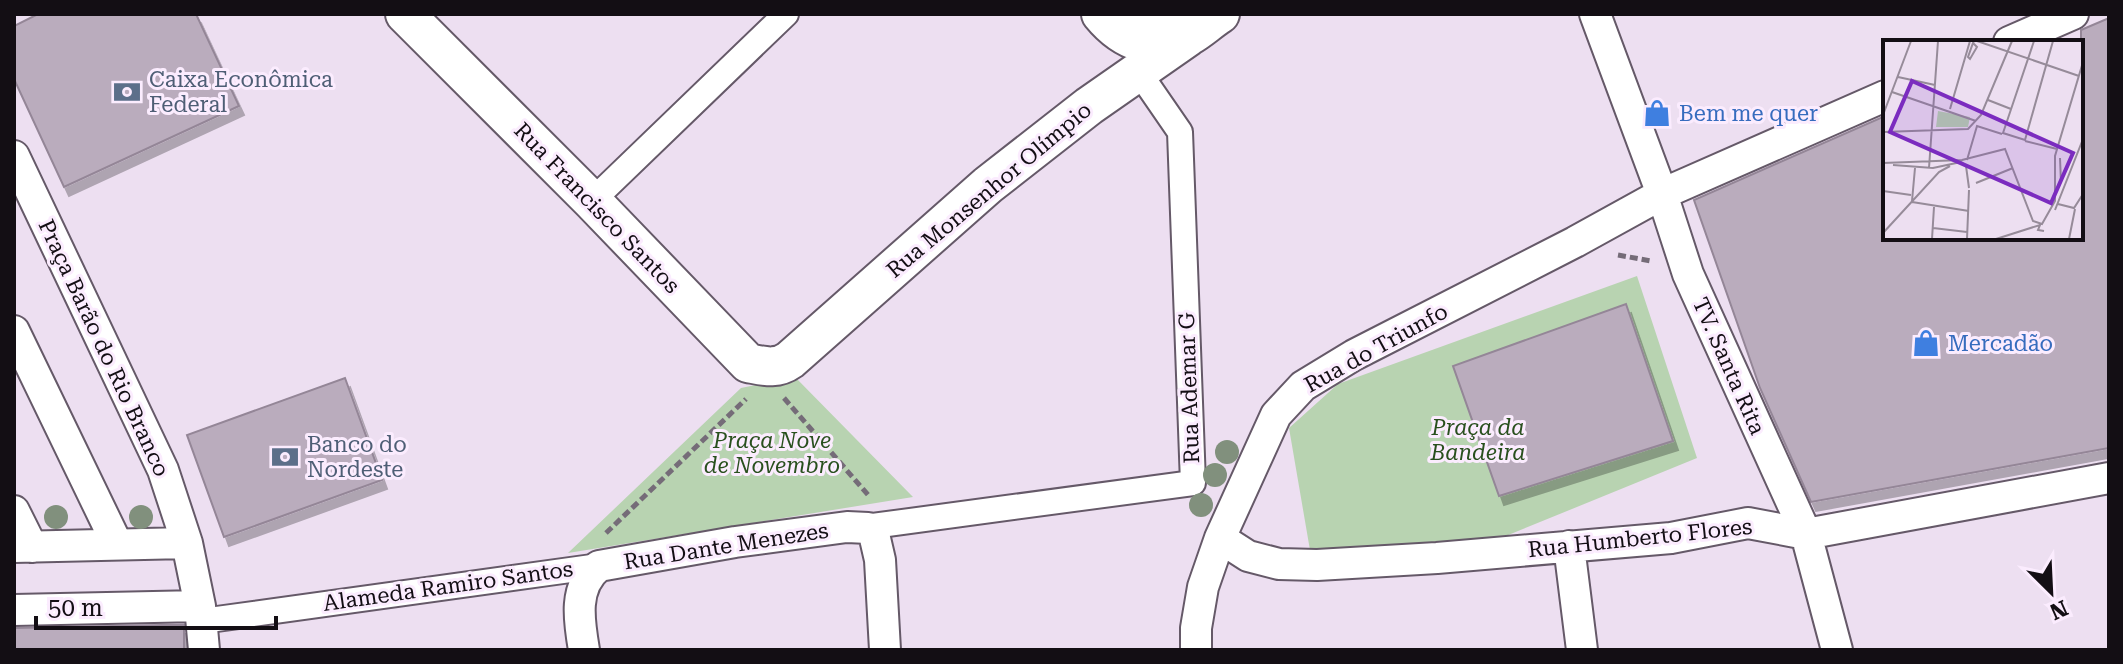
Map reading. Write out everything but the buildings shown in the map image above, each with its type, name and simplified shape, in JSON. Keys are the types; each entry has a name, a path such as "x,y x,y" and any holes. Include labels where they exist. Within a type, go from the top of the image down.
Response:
{"street":[{"name":"Rua Francisco Santos","path":"405,14 748,363 784,360"},
{"path":"592,201 786,14"},
{"path":"1101,14 1111,27 1135,43 1161,45 1182,20 1238,14"},
{"name":"Rua Monsenhor Olímpio","path":"784,360 988,185 1138,71 1182,20 1220,14"},
{"name":"TV. Santa Rita","path":"1595,14 1662,194 1688,274 1806,534 1837,650"},
{"path":"2014,40 2073,14"},
{"name":"Rua Ademar G","path":"880,525 1193,483 1180,132 1138,71"},
{"path":"1662,194 1883,97"},
{"name":"Praça Barão do Rio Branco","path":"14,156 163,470 187,543 202,626"},
{"name":"Rua do Triunfo","path":"1196,650 1196,628 1203,587 1220,538 1276,415 1303,386 1354,355 1662,194"},
{"path":"14,331 117,544"},
{"name":"Rua Humberto Flores","path":"1220,538 1248,556 1279,564 1317,565 1671,538 1748,523 1806,534 2109,478"},
{"path":"14,511 23,547 187,543"},
{"path":"880,525 872,531 877,544 885,650"},
{"name":"Rua Dante Menezes","path":"582,638 582,587 589,574 599,566 735,542 880,525"},
{"path":"1569,546 1582,650"},
{"name":"Alameda Ramiro Santos","path":"202,626 599,566"},
{"path":"14,610 202,626"}],"path":[{"path":"1575,242 1688,274"},
{"path":"784,360 790,405 880,525"},
{"path":"567,569 676,468 784,360"}],"green space":[{"name":"Praça da Bandeira","path":"1637,276 1697,458 1496,540 1311,556 1289,428 1338,384"},
{"name":"Praça Nove de Novembro","path":"795,377 913,497 568,553 741,388"}],"place":[{"name":"Caixa Econômica Federal","path":"127,92"},
{"name":"Bem me quer","path":"1657,113"},
{"name":"Mercadão","path":"1926,343"},
{"name":"Banco do Nordeste","path":"285,457"}]}
